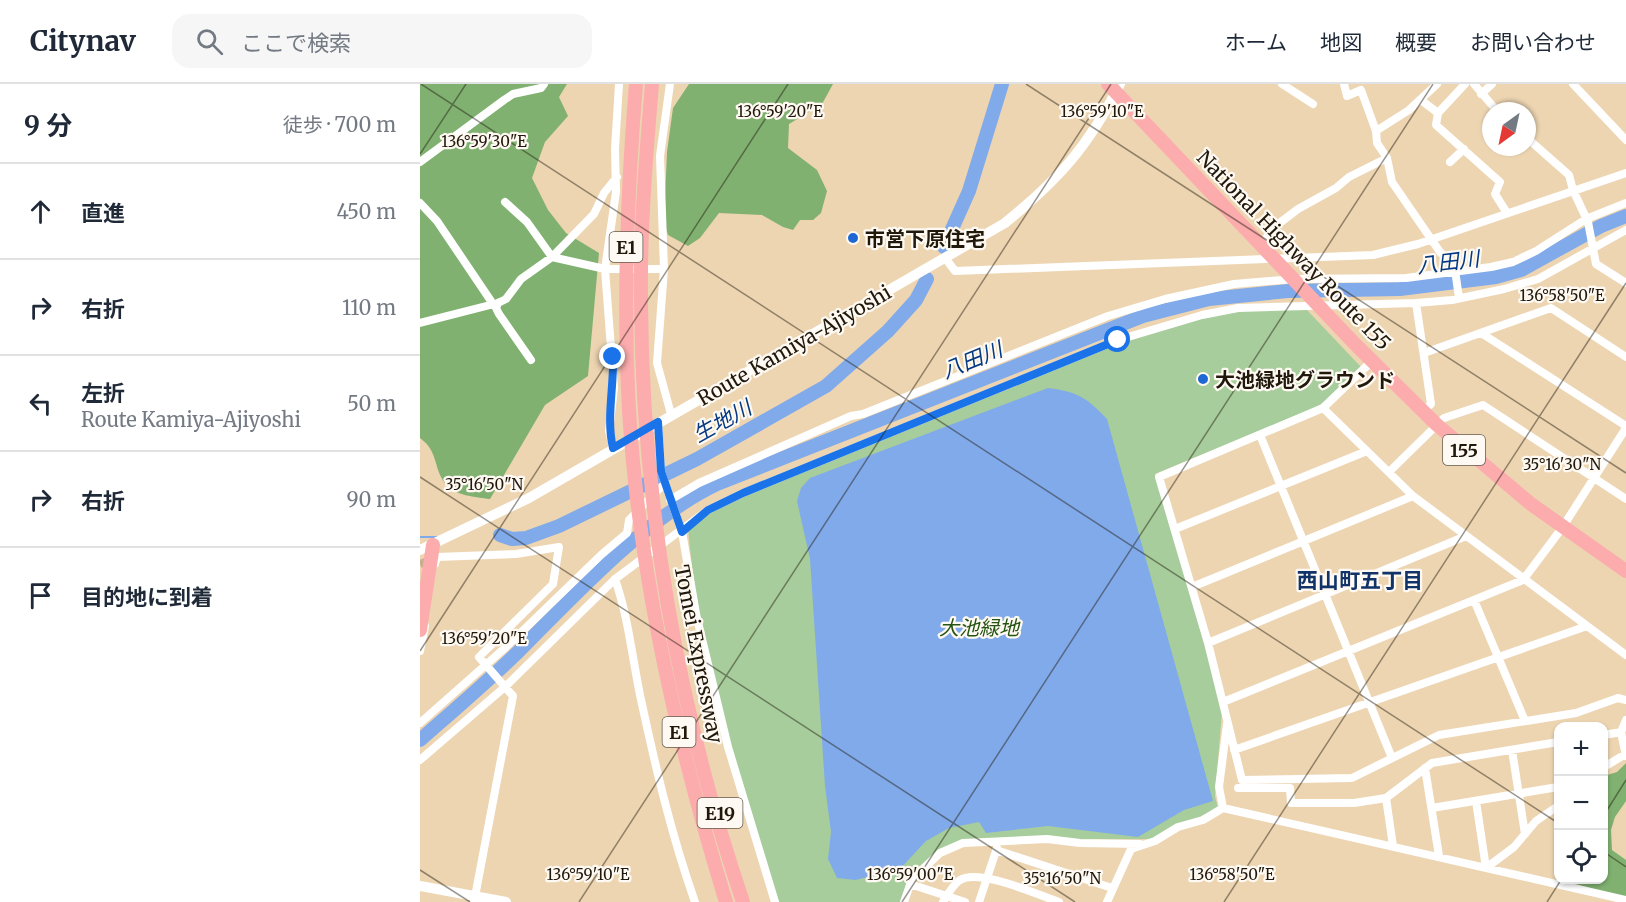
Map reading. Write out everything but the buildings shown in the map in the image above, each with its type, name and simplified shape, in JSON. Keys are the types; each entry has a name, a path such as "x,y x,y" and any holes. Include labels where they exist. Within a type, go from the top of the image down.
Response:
{"highway":[{"name":"Tomei Expressway","path":"636,84 626,231 629,411 646,558 680,737 726,902"},
{"name":"Tomei Expressway","path":"652,84 642,232 641,302 645,401 661,553 691,725 705,785 743,902"},
{"name":"National Highway Route 155","path":"1114,87 1372,361 1436,424 1497,478 1562,528 1626,571"},
{"path":"420,630 426,548"},
{"name":"E19","path":"691,725 750,902"}],"main road":[{"name":"Route Kamiya-Ajiyoshi","path":"426,548 529,498 671,414 1005,224 1040,195 1090,138 1114,87"},
{"path":"420,886 474,899 506,902"}],"street":[{"path":"420,162 513,94 541,88 544,84"},
{"path":"613,448 609,431 614,388 605,269 617,177 615,149 619,84"},
{"path":"670,84 660,156 664,270 657,363 671,414"},
{"path":"1282,84 1313,104"},
{"path":"1344,84 1347,96 1361,90 1376,131 1377,143 1387,158 1392,182 1456,272 1459,298"},
{"path":"1376,131 1421,100 1437,84"},
{"path":"1465,84 1438,113 1436,125 1500,182 1495,194 1507,213"},
{"path":"1474,84 1489,102"},
{"path":"1481,94 1492,84"},
{"path":"1576,85 1626,140"},
{"path":"1421,100 1438,113"},
{"path":"1536,146 1569,175 1573,190 1587,220 1596,264 1626,283"},
{"path":"1450,162 1464,148"},
{"path":"1261,244 1278,225 1298,209 1336,189 1349,177 1387,158"},
{"path":"946,259 956,271 1373,255 1431,239 1626,173"},
{"path":"420,323 496,304 506,299 521,279 552,257 598,209 604,193 617,177"},
{"path":"505,202 527,222 552,257 605,269 664,270"},
{"path":"420,203 437,221 496,304 499,314 531,360"},
{"path":"670,500 717,475 851,416 863,414 1108,316 1211,287 1294,279 1406,278 1513,262 1587,220 1626,203"},
{"path":"420,760 615,579 682,532 708,510 743,493 1118,340 1203,315 1238,308 1322,308 1416,303 1459,298 1538,279 1593,246 1626,230"},
{"path":"1416,303 1431,404 1423,411"},
{"path":"1424,352 1551,308 1626,357"},
{"path":"1223,702 1523,580 1562,528 1626,427 1481,333"},
{"path":"1372,361 1323,408 1159,477 1208,643 1242,780 1352,778 1439,735 1576,713 1618,698 1626,700"},
{"path":"1389,472 1444,418 1483,405 1626,499"},
{"path":"1323,408 1413,496 1523,580 1626,654"},
{"path":"658,422 665,486 682,532 696,614 728,747 775,902"},
{"path":"1260,435 1392,758"},
{"path":"1175,530 1366,451"},
{"path":"420,723 506,647 593,562 627,533 629,520 661,487 665,486"},
{"path":"1192,587 1413,496"},
{"path":"1208,643 1466,536"},
{"path":"420,651 437,557 528,553 559,547 553,584 479,657 513,696 474,899"},
{"path":"615,579 624,605 633,658 674,844 695,902"},
{"path":"1474,600 1525,721"},
{"path":"1234,750 1587,626"},
{"path":"1608,765 1625,756 1621,732 1626,720"},
{"path":"1223,808 1219,787 1225,727 1228,723"},
{"path":"1608,734 1621,732"},
{"path":"1238,788 1290,788 1291,803 1354,803 1386,798 1432,763 1554,743"},
{"path":"1512,750 1525,834"},
{"path":"1425,768 1439,856"},
{"path":"1432,808 1554,788"},
{"path":"1386,798 1393,846"},
{"path":"1476,801 1486,868"},
{"path":"903,902 910,884 926,866 951,847 978,841 1047,838 1080,843 1141,844 1155,841 1178,827 1203,820 1223,808 1626,900"},
{"path":"1486,868 1514,847 1525,834 1554,809"},
{"path":"979,902 999,841"},
{"path":"1107,902 1131,849 1141,844"},
{"path":"996,850 1112,888"},
{"path":"945,899 960,880 972,877 987,878 1059,902"},
{"path":"910,884 945,899 965,902"}],"green space":[{"path":"420,84 567,84 559,97 568,116 545,142 532,178 548,210 566,233 599,253 588,376 545,405 490,499 466,495 449,487 441,477 433,454 420,438"},
{"path":"689,84 833,84 822,104 789,124 788,148 817,170 827,191 821,213 813,220 800,220 793,230 762,215 719,213 700,238 688,246 668,235 664,222 667,152 673,108"},
{"name":"大池緑地","path":"1306,309 1362,368 1330,398 1315,408 1155,474 1204,639 1222,712 1215,796 1218,808 1154,839 966,840 921,867 901,902 778,902 723,717 702,623 688,528 710,512 744,495 1116,343 1238,310"},
{"path":"1626,763 1626,801 1615,817 1611,830 1612,850 1626,860 1626,898 1575,884 1608,884 1608,775 1617,772"}],"water":[{"name":"大池緑地","path":"1048,388 1067,391 1081,397 1107,419 1213,801 1184,810 1138,837 1048,826 986,833 979,822 949,828 926,841 899,870 855,880 837,878 828,859 831,832 825,786 810,559 797,501 801,488 810,478"}],"waterway":[{"name":"生地川","path":"944,247 969,191 1002,84"},
{"name":"八田川","path":"420,740 507,663 587,582 637,537 690,499 717,484 1143,316 1209,299 1288,291 1400,289 1496,277 1521,270 1601,226 1626,216"},
{"name":"生地川","path":"500,535 512,539 526,538 559,526 697,459 826,386 888,331 916,300 927,279"},
{"name":"生地川","path":"420,537 438,537"}],"tunnel":[{"path":"420,564 433,559"}],"place":[{"name":"市営下原住宅","path":"853,238"},
{"name":"大池緑地グラウンド","path":"1203,379"}],"district":[{"name":"西山町五丁目","path":"1360,580"}],"route":[{"path":"613,357 614,388 609,431 613,448 658,422 661,471 682,532 708,510 743,493 864,444 879,435 1118,340"}]}
